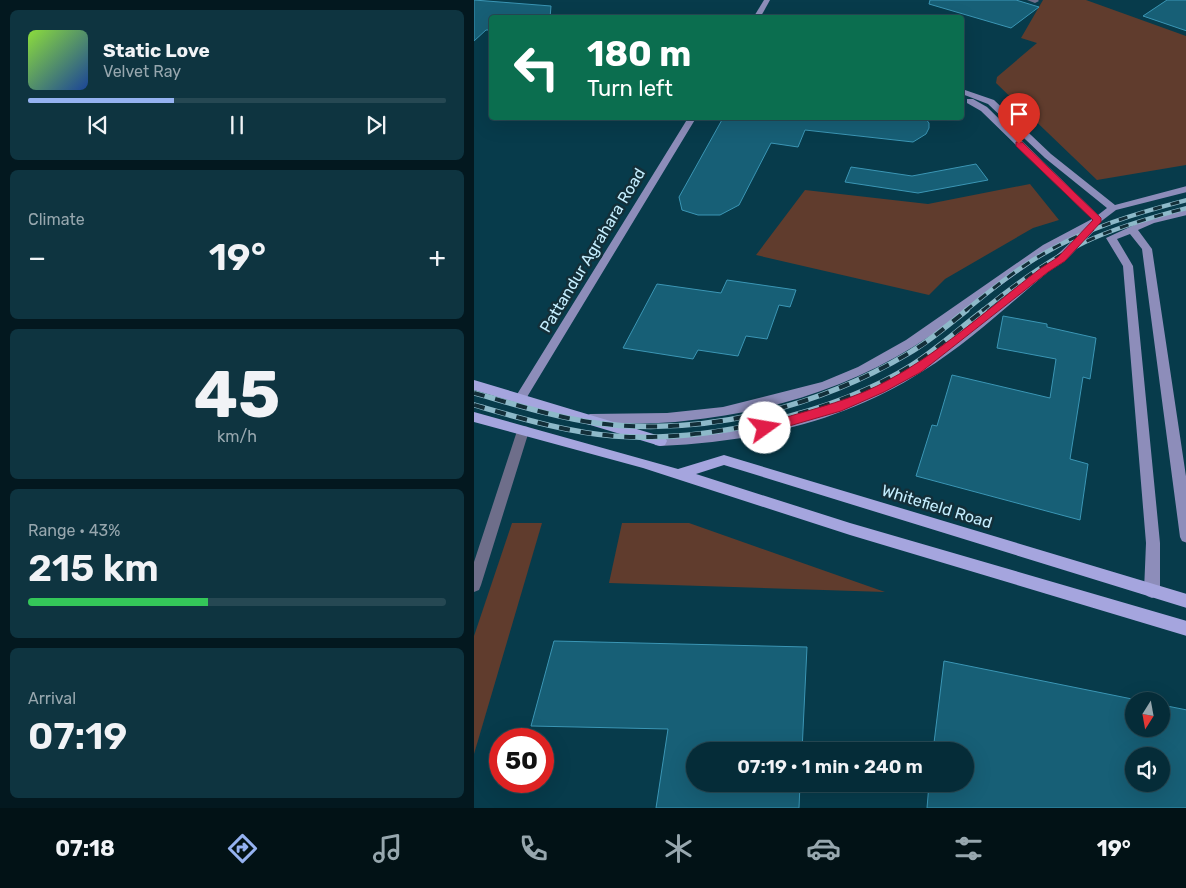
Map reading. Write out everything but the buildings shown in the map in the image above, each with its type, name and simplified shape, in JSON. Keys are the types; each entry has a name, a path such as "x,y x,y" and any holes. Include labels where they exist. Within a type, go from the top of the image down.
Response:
{"main road":[{"path":"758,15 766,0"},
{"path":"964,92 991,102 1048,156 1113,208"},
{"path":"964,100 984,109 1098,220"},
{"name":"Pattandur Agrahara Road","path":"520,399 691,120"},
{"path":"474,385 660,441 715,438 751,432 837,408 880,389 918,369 1044,270 1061,259 1098,220 1113,208 1186,189"},
{"path":"1152,591 1154,542 1128,266 1111,238 1131,229 1186,212"},
{"path":"590,419 667,418 723,412 825,386 862,370 910,343 1047,248 1098,220"},
{"path":"1131,229 1147,249 1186,537"},
{"path":"474,417 678,474 850,529 1186,629"},
{"name":"Whitefield Road","path":"678,474 724,460 1186,601"}],"street":[{"path":"474,585 523,431"}],"shaded area":[{"path":"1043,0 1086,0 1186,36 1186,165 1097,180 996,83 997,77 1037,43 1021,38"},
{"path":"1030,184 1059,220 1033,228 945,279 929,295 756,255 805,190 928,204"},
{"path":"512,523 542,523 474,754 474,636"},
{"path":"622,523 689,523 885,592 609,583"}],"railway":[{"path":"965,311 1023,267 1077,236 1113,222 1187,200"},
{"path":"982,311 1032,274 1085,242 1135,223 1187,208"},
{"path":"474,393 549,414 596,423 636,426 677,426 717,422 758,414 836,389 873,372 917,348 967,310"},
{"path":"474,405 561,428 614,436 650,437 728,430 808,411 846,398 881,382 921,359 984,310"}],"route":[{"path":"765,428 837,408 880,389 918,369 1044,270 1061,259 1098,220 1019,144"}]}
